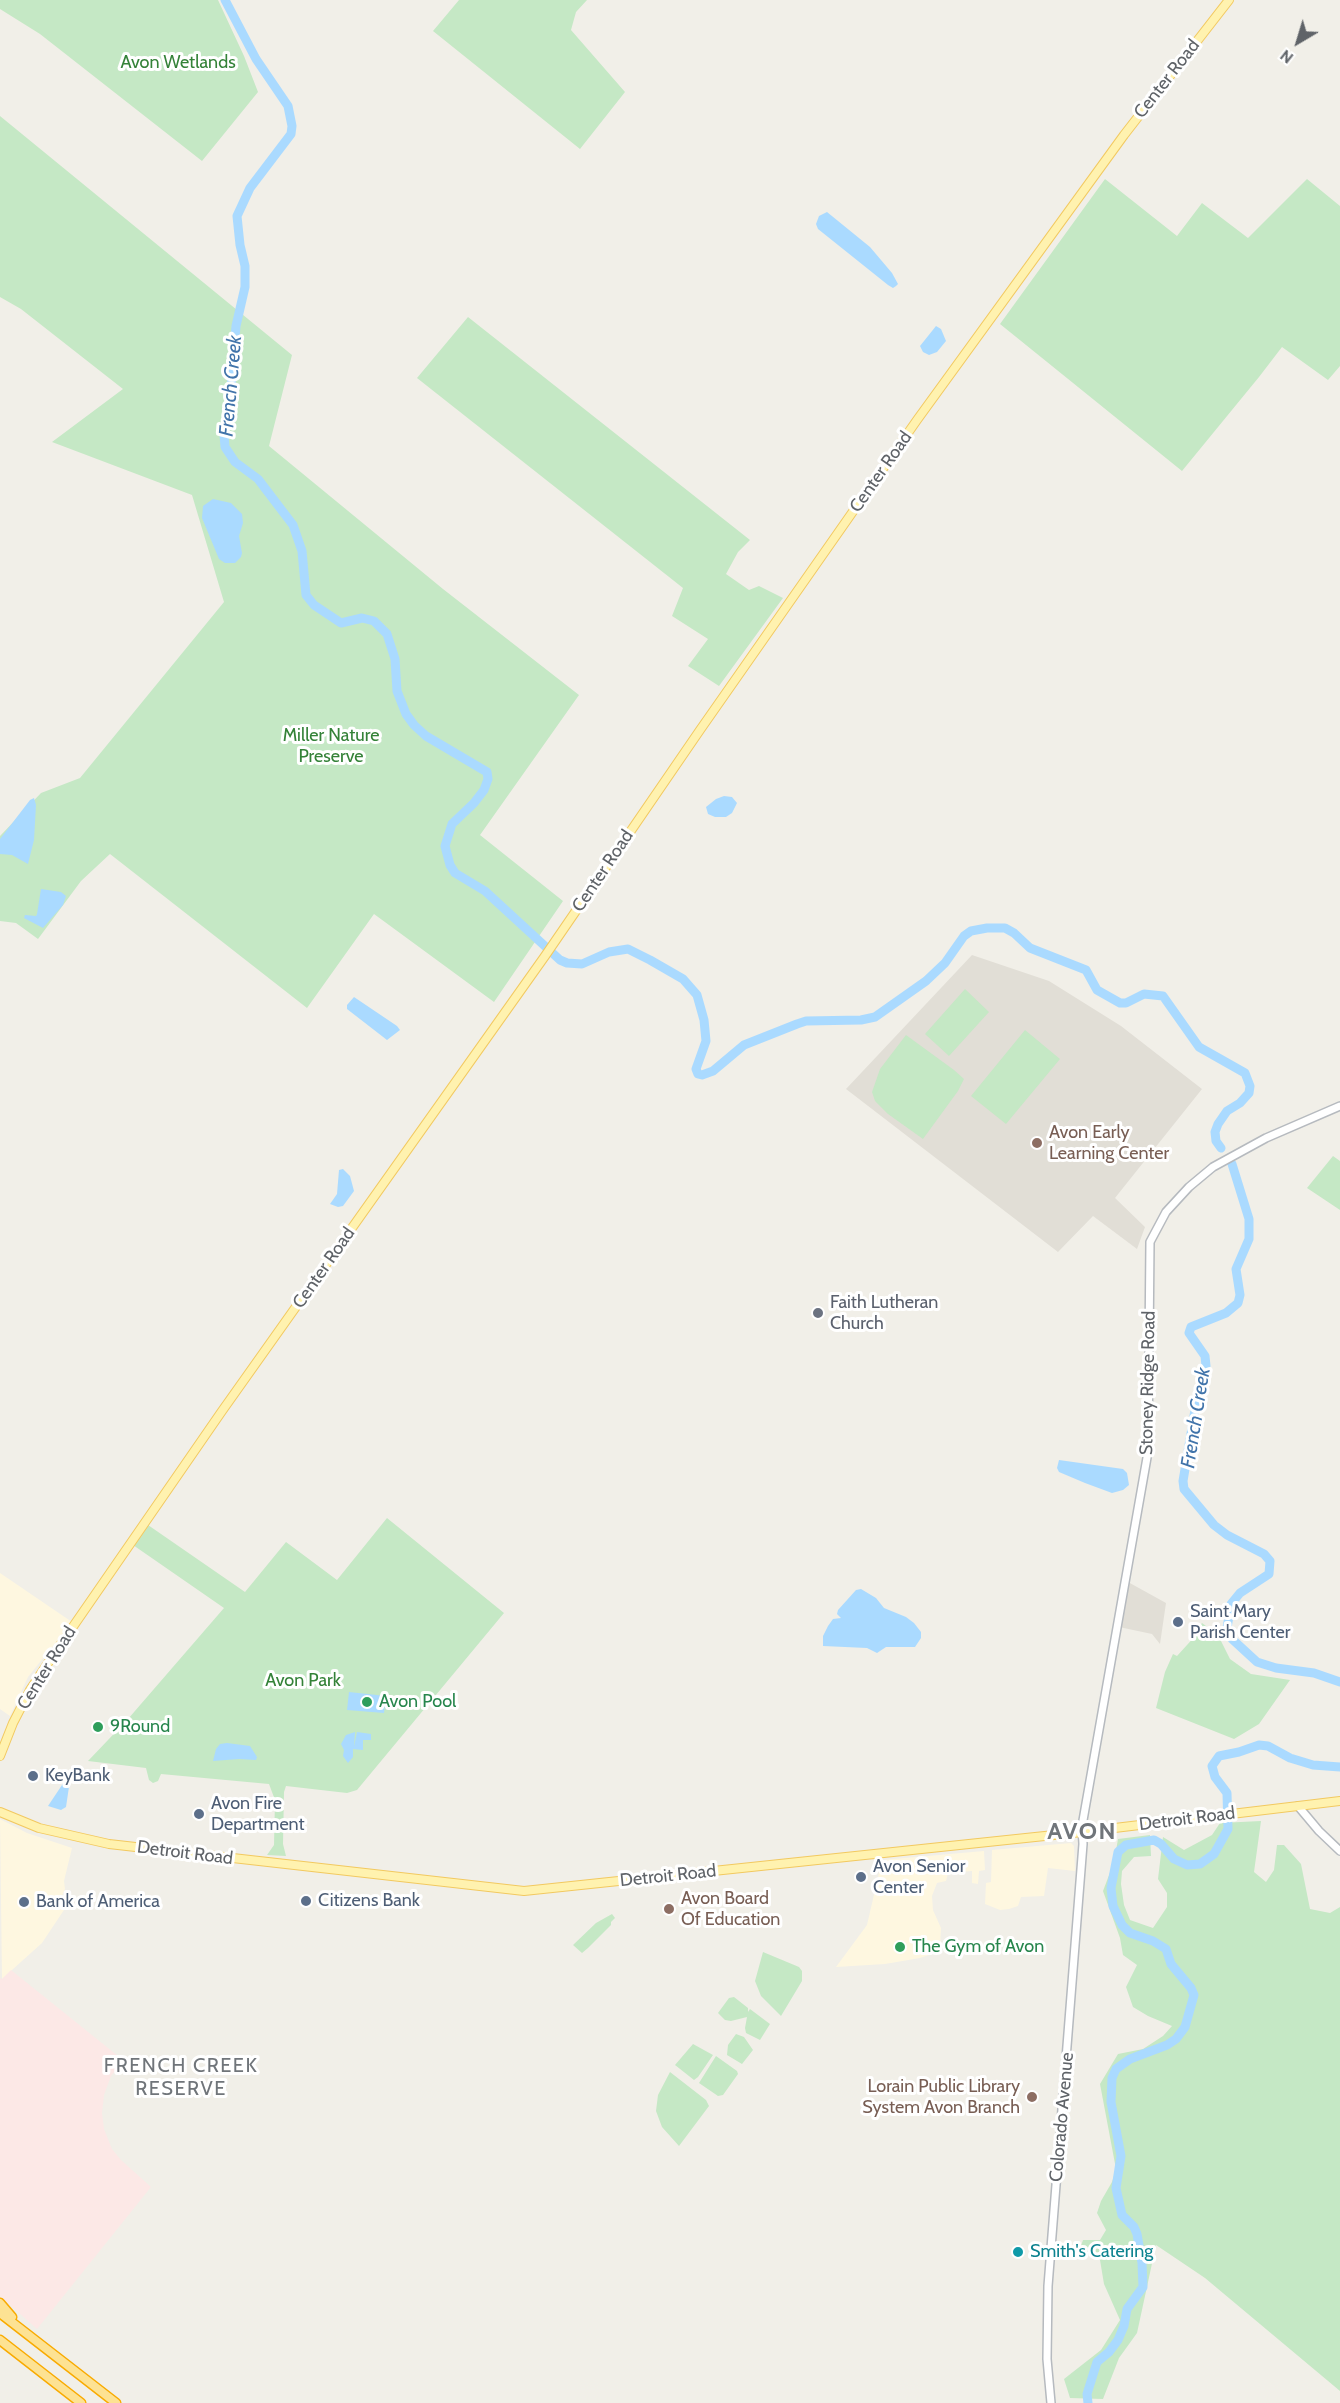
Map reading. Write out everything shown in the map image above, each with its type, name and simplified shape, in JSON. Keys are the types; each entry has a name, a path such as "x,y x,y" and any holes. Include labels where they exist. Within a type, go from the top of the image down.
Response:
{"highway":[{"path":"0,2303 26,2333"},
{"path":"0,2313 116,2403"},
{"path":"0,2341 81,2403"}],"main road":[{"name":"Center Road","path":"0,1756 30,1690 52,1657 545,956 705,722 917,420 1124,135 1229,0"},
{"name":"Detroit Road","path":"0,1812 39,1828 109,1844 520,1891 1082,1832 1340,1801"}],"street":[{"name":"Stoney Ridge Road","path":"1082,1832 1148,1452 1150,1242 1167,1211 1189,1187 1213,1167 1266,1138 1340,1106"},
{"path":"1298,1806 1340,1851"},
{"name":"Colorado Avenue","path":"1051,2403 1047,2359 1048,2286 1082,1860 1082,1832"}],"shaded area":[{"name":"Avon Early Learning Center","path":"972,955 1049,981 1121,1026 1202,1089 1115,1198 1145,1227 1137,1249 1093,1216 1058,1252 846,1089"},
{"path":"0,1573 72,1622 28,1677 10,1716 0,1709"},
{"path":"1128,1582 1166,1603 1160,1644 1152,1634 1119,1627"},
{"path":"0,1819 27,1833 72,1848 62,1896 68,1904 42,1943 2,1979"},
{"path":"1071,1843 1074,1846 1075,1871 1048,1868 1044,1896 1021,1897 1018,1906 1009,1909 1000,1910 985,1904 986,1883 991,1882 992,1850"},
{"path":"984,1851 985,1870 979,1871 978,1884 972,1883 972,1871 948,1873 946,1881 937,1883 932,1896 933,1910 941,1928 940,1948 935,1953 885,1964 836,1967 867,1925 882,1860"},
{"path":"11,1970 123,2060 111,2076 104,2095 102,2113 104,2129 112,2149 151,2187 37,2329 0,2296 0,1978 2,1979"}],"green space":[{"name":"Avon Wetlands","path":"0,0 218,0 258,92 202,161 40,34 0,9"},
{"path":"459,0 587,0 576,12 571,30 625,92 580,149 433,31"},
{"name":"Miller Nature Preserve","path":"0,116 292,355 269,446 443,589 579,695 480,835 563,901 494,1002 374,914 307,1008 110,854 81,881 38,939 16,923 0,921 0,836 41,793 80,778 224,602 192,495 52,442 123,389 21,309 0,297"},
{"path":"1105,179 1177,236 1202,203 1248,238 1307,179 1340,206 1340,366 1328,380 1282,347 1182,471 1000,324"},
{"path":"468,317 750,540 738,552 726,574 749,590 759,586 783,598 719,686 688,666 708,639 672,616 683,588 417,378"},
{"path":"965,989 989,1012 949,1056 925,1034"},
{"path":"1025,1030 1060,1059 1006,1124 971,1096"},
{"path":"906,1035 964,1079 958,1091 923,1139 888,1114 875,1101 872,1092 880,1069"},
{"path":"1333,1156 1340,1161 1340,1210 1307,1188"},
{"name":"Avon Park","path":"387,1518 504,1613 357,1790 347,1793 286,1786 283,1844 286,1856 267,1855 274,1845 275,1800 269,1784 161,1774 158,1781 153,1783 149,1780 146,1768 88,1761 128,1719 224,1608 133,1545 148,1525 245,1592 286,1542 337,1580"},
{"path":"1202,1623 1218,1635 1230,1659 1251,1674 1290,1680 1259,1724 1234,1739 1156,1708 1165,1672 1173,1654 1177,1656 1197,1634"},
{"path":"1261,1821 1254,1872 1266,1882 1274,1870 1277,1845 1284,1845 1301,1864 1310,1909 1330,1913 1340,1907 1340,2391 1205,2278 1156,2245 1137,2333 1119,2358 1103,2399 1070,2398 1064,2379 1101,2350 1120,2320 1104,2284 1100,2260 1080,2249 1083,2240 1100,2240 1106,2230 1097,2213 1116,2169 1100,2084 1118,2054 1143,2049 1163,2036 1172,2026 1133,2007 1126,1987 1137,1965 1123,1955 1120,1938 1103,1891 1114,1862 1118,1839 1150,1835 1151,1856 1134,1857 1122,1871 1121,1884 1124,1905 1130,1920 1153,1928 1167,1907 1167,1893 1158,1879 1163,1837 1184,1850 1212,1835 1220,1823"},
{"path":"612,1914 615,1918 611,1925 582,1953 573,1945 596,1923"},
{"path":"763,1952 799,1967 802,1971 802,1981 781,2016 761,1996 755,1981"},
{"path":"734,1997 748,2008 748,2012 750,2009 770,2024 760,2040 746,2033 747,2017 731,2021 725,2020 718,2013 729,1998"},
{"path":"736,2034 744,2037 753,2050 742,2064 727,2055 728,2045"},
{"path":"693,2044 713,2055 694,2080 675,2065"},
{"path":"716,2056 738,2074 723,2095 718,2096 699,2083"},
{"path":"670,2072 706,2100 709,2106 679,2146 662,2127 656,2111 658,2095"}],"water":[{"path":"827,212 870,247 892,273 898,284 896,286 893,288 888,285 818,229 816,224 819,216"},
{"path":"936,326 941,329 946,341 937,352 929,355 923,352 920,346"},
{"path":"213,499 231,503 242,514 243,523 239,536 242,553 235,563 225,563 219,559 202,518 203,506"},
{"path":"724,796 732,797 737,803 732,813 726,817 715,817 708,814 706,807"},
{"path":"34,798 36,805 34,840 28,864 12,855 0,854 0,839 30,800"},
{"path":"41,889 61,892 66,896 63,905 43,928 24,918 25,915 36,916"},
{"path":"354,997 400,1030 387,1040 347,1009 347,1005"},
{"path":"343,1169 350,1176 354,1191 343,1206 338,1207 330,1204 337,1194 339,1170"},
{"path":"1059,1460 1123,1469 1127,1473 1129,1485 1123,1490 1112,1493 1059,1472 1057,1468"},
{"path":"861,1589 876,1598 884,1608 914,1623 921,1632 921,1638 915,1647 886,1647 877,1653 867,1648 823,1646 823,1636 828,1626 833,1619 841,1618 837,1614 838,1610 856,1590"},
{"name":"Avon Pool","path":"349,1692 386,1696 384,1713 347,1710"},
{"name":"Avon Pool","path":"355,1732 354,1747 357,1732 371,1734 371,1740 363,1740 363,1750 353,1749 353,1757 348,1763 343,1756 344,1750 341,1744 346,1735"},
{"path":"220,1744 250,1746 257,1757 256,1760 213,1761 216,1749"},
{"path":"68,1776 70,1780 66,1807 61,1810 48,1806"}],"waterway":[{"name":"French Creek","path":"225,0 256,59 288,106 292,126 291,134 250,188 237,216 245,266 245,287 236,326 231,388 224,435 225,447 235,462 258,479 293,525 302,551 306,595 314,605 341,623 362,618 374,621 387,634 395,659 397,691 406,714 414,725 426,736 487,772 488,779 484,790 452,824 445,846 450,865 455,873 485,891 560,960 582,964 609,952 628,949 683,979 697,995 704,1020 706,1041 696,1069 698,1074 702,1075 713,1071 744,1045 797,1024 806,1021 861,1020 875,1017 926,981 945,963 964,936 971,931 1005,928 1030,948 1086,970 1097,990 1120,1003 1126,1003 1144,994 1163,996 1199,1047 1245,1073 1250,1086 1249,1093 1240,1103 1227,1111 1215,1132 1216,1141 1221,1148"},
{"name":"French Creek","path":"1232,1164 1249,1219 1249,1239 1236,1269 1240,1295 1238,1303 1226,1313 1191,1327 1189,1333 1205,1356 1206,1366 1196,1404 1183,1481 1184,1489 1214,1525 1227,1535 1264,1554 1270,1561 1269,1574 1240,1593 1231,1604 1227,1628 1232,1639 1257,1662 1276,1668 1314,1673 1340,1682"},
{"name":"French Creek","path":"1088,2403 1087,2394 1097,2362 1118,2340 1124,2326 1127,2309 1143,2287 1137,2234 1134,2227 1122,2215 1116,2188 1121,2156 1111,2102 1112,2078 1116,2069 1130,2059 1167,2045 1176,2039 1185,2027 1194,1995 1171,1964 1166,1949 1153,1941 1130,1933 1122,1925 1113,1906 1111,1888 1118,1852 1126,1845 1154,1840 1161,1844 1174,1859 1187,1865 1200,1864 1214,1854 1228,1829 1227,1793 1215,1777 1212,1766 1219,1756 1259,1745 1268,1746 1290,1758 1313,1765 1340,1767"}],"place":[{"name":"Avon Early Learning Center","path":"1037,1143"},
{"name":"Faith Lutheran Church","path":"818,1313"},
{"name":"Saint Mary Parish Center","path":"1178,1622"},
{"name":"Avon Pool","path":"367,1702"},
{"name":"9Round","path":"98,1727"},
{"name":"KeyBank","path":"33,1776"},
{"name":"Avon Fire Department","path":"199,1814"},
{"name":"Avon Senior Center","path":"861,1877"},
{"name":"Citizens Bank","path":"306,1901"},
{"name":"Bank of America","path":"24,1902"},
{"name":"Avon Board Of Education","path":"669,1909"},
{"name":"The Gym of Avon","path":"900,1947"},
{"name":"Lorain Public Library System Avon Branch","path":"1032,2097"},
{"name":"Smith's Catering","path":"1018,2252"}],"district":[{"name":"AVON","path":"1082,1832"},
{"name":"FRENCH CREEK RESERVE","path":"181,2078"}]}
